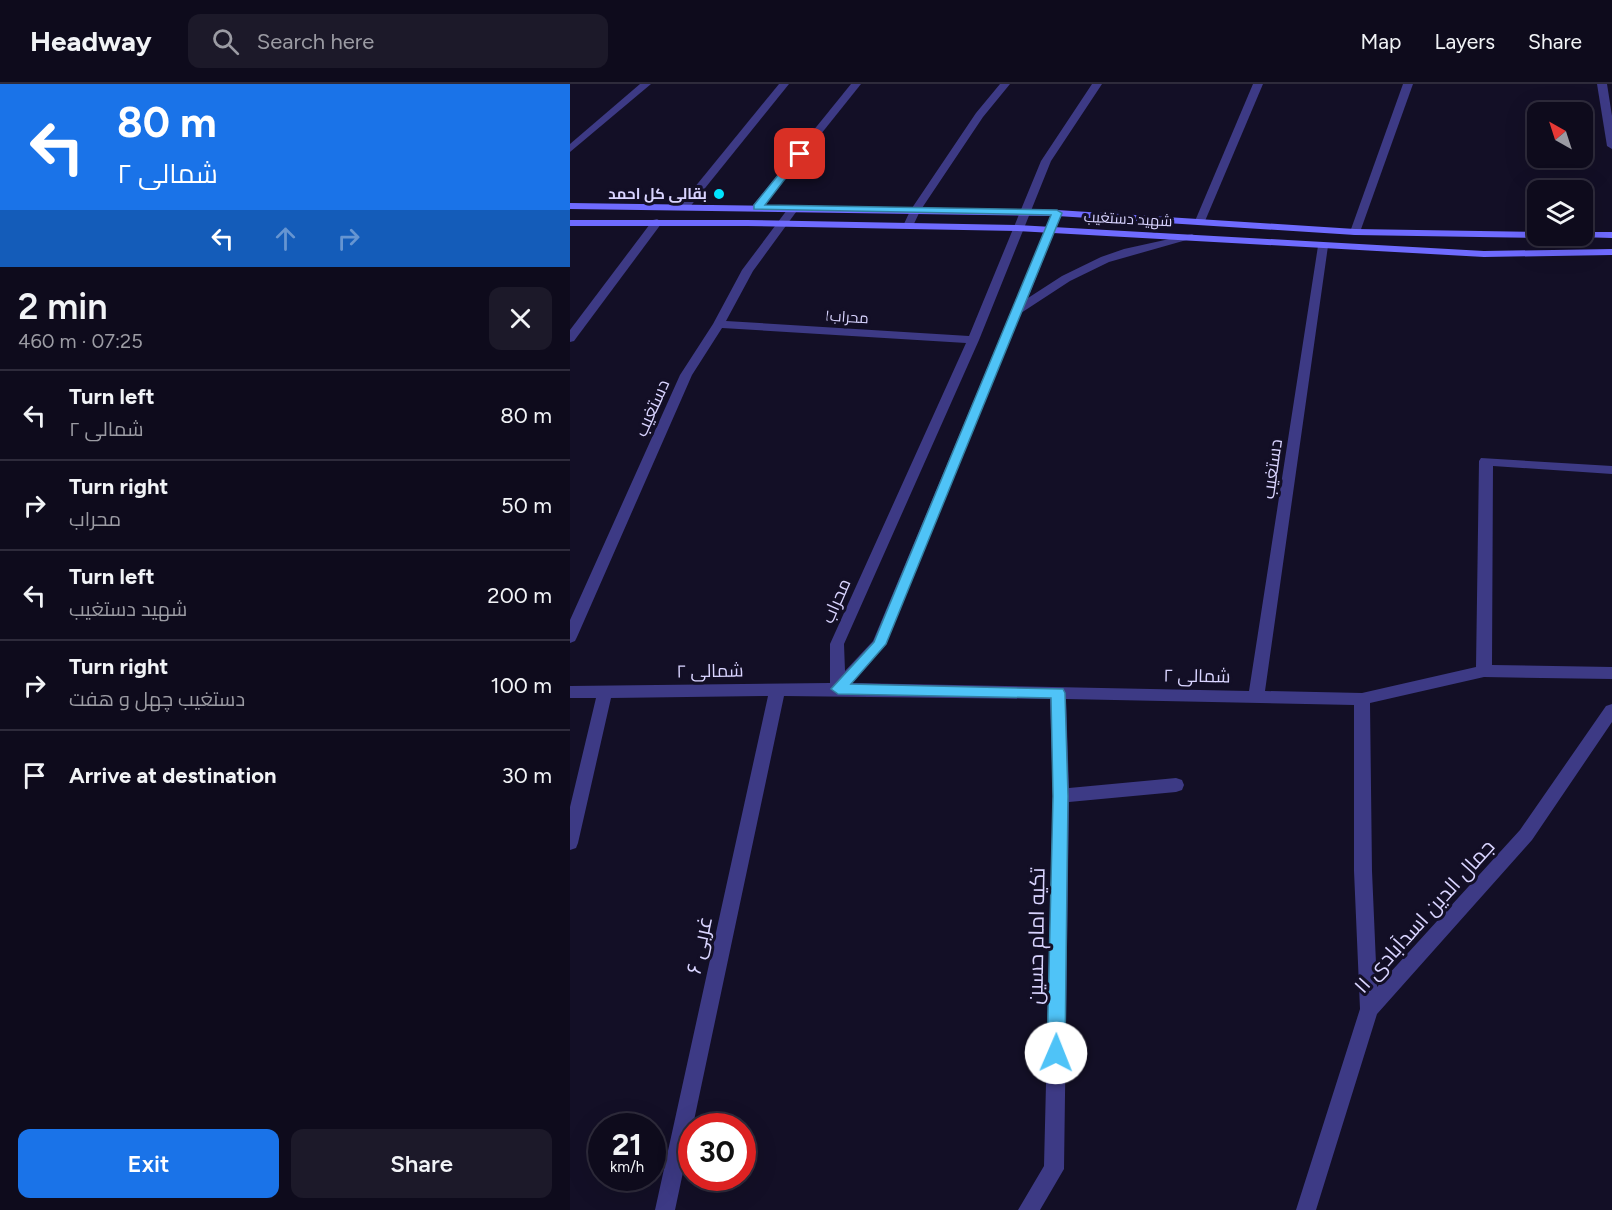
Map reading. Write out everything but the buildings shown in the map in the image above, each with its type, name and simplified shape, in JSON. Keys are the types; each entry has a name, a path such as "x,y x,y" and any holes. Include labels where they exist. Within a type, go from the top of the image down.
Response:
{"street":[{"path":"570,149 646,84"},
{"path":"685,207 784,84"},
{"path":"757,207 856,84"},
{"path":"908,226 915,211 980,115 1005,84"},
{"name":"محراب","path":"838,689 837,644 973,340 1046,161 1097,84"},
{"path":"1200,221 1258,84"},
{"path":"1355,232 1408,84"},
{"path":"1602,84 1609,112 1612,146"},
{"name":"شهید دستغیب","path":"570,206 1024,212 1355,232 1527,235"},
{"name":"دستغیب","path":"570,637 686,375 748,270 794,208"},
{"path":"838,689 879,644 1057,213"},
{"path":"570,338 657,222"},
{"name":"شهید دستغیب","path":"570,223 657,222 1017,228 1484,254 1612,252"},
{"path":"1593,235 1612,235"},
{"path":"1017,311 1068,276 1093,264 1121,254 1192,237"},
{"name":"دستغیب","path":"1256,697 1323,246"},
{"name":"محراب۱","path":"718,324 973,340"},
{"path":"1484,671 1486,461 1612,470"},
{"name":"۲ شمالی","path":"570,692 838,689 1362,699 1484,671 1612,673"},
{"name":"غربی ۶","path":"665,1210 777,690"},
{"path":"570,843 605,692"},
{"name":"تکیه امام حسین","path":"1028,1210 1054,1169 1061,796 1058,693"},
{"path":"1362,699 1363,871 1369,1009"},
{"name":"جمال الدین اسدآبادی ۱۱","path":"1306,1210 1369,1009 1526,835 1612,710"},
{"path":"1061,796 1176,785"}],"place":[{"name":"بقالی کل احمد","path":"719,194"}],"route":[{"path":"800,154 757,207 1057,213 879,644 838,689 1058,693 1061,796 1056,1053"}]}
